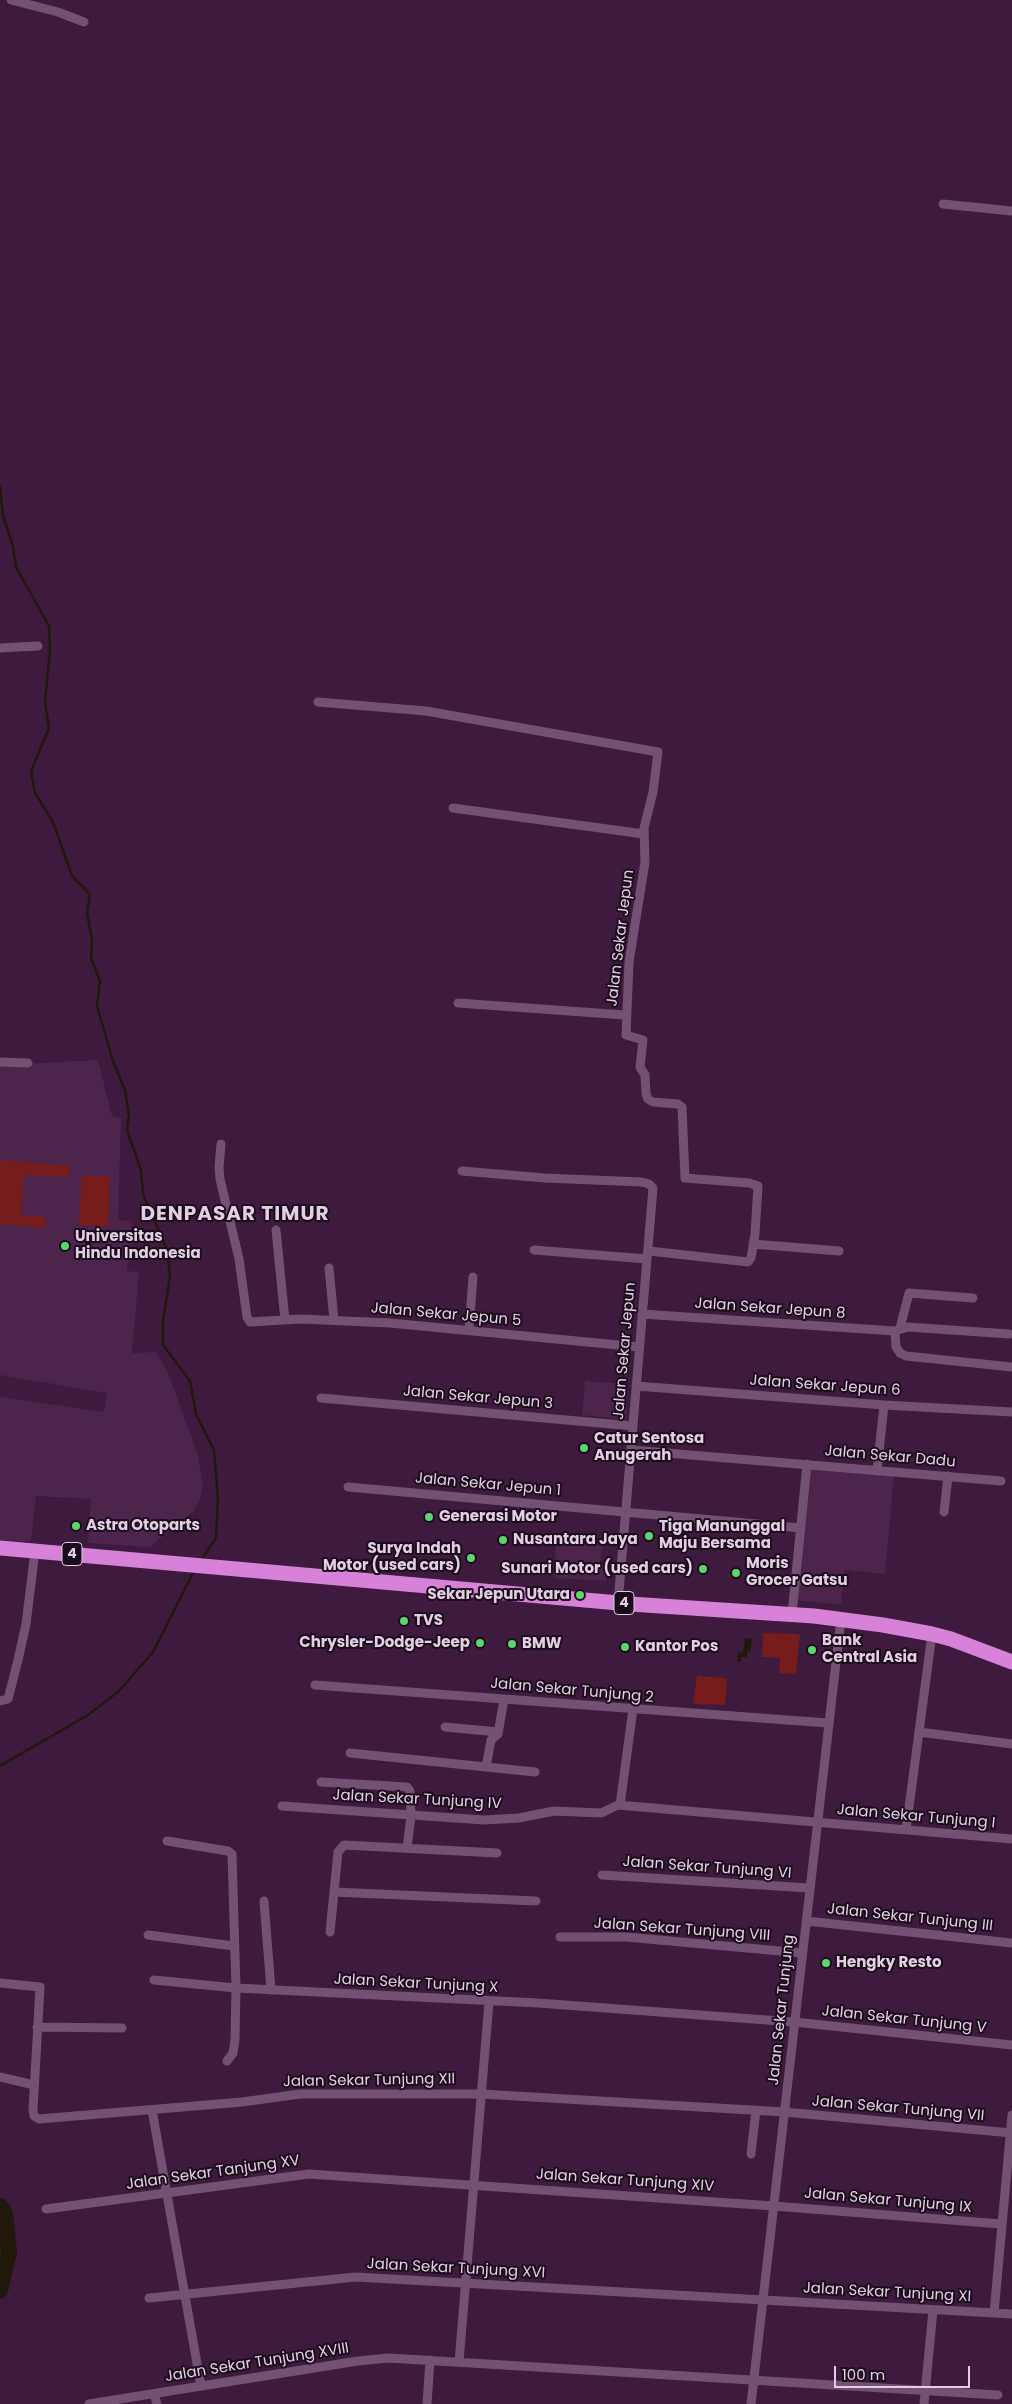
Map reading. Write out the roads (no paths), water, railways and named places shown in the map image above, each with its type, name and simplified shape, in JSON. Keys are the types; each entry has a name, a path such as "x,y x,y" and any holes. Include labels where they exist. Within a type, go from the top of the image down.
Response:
{"highway":[{"name":"4","path":"0,1548 618,1603 792,1614 840,1619 932,1634 951,1639 1012,1662"}],"street":[{"path":"11,0 35,3 84,22"},
{"path":"943,204 1012,211"},
{"path":"0,648 38,646"},
{"name":"Jalan Sekar Jepun","path":"318,702 426,711 658,752 644,834 645,862 629,962 625,1014 626,1035 643,1040 640,1067 645,1075 647,1096 653,1102 678,1104 682,1108 685,1178 749,1183 758,1186 751,1258 746,1262 648,1255"},
{"path":"453,808 644,834"},
{"path":"458,1003 625,1014"},
{"path":"0,1062 28,1063"},
{"name":"Jalan Sekar Jepun 5","path":"221,1144 218,1167 236,1243 247,1317 250,1322 334,1320 469,1330 639,1347"},
{"name":"Jalan Sekar Jepun","path":"462,1170 545,1178 649,1184 653,1188 654,1194 639,1347 618,1603"},
{"path":"276,1230 285,1320"},
{"path":"753,1244 839,1251"},
{"path":"534,1250 648,1255"},
{"path":"329,1268 334,1320"},
{"path":"469,1330 473,1277"},
{"path":"973,1298 910,1293 898,1330 896,1347 900,1353 906,1356 1012,1367"},
{"name":"Jalan Sekar Jepun 8","path":"642,1314 898,1330 916,1327 1009,1334"},
{"name":"Jalan Sekar Jepun 6","path":"636,1386 884,1405 1012,1412"},
{"name":"Jalan Sekar Jepun 3","path":"321,1398 633,1426"},
{"path":"877,1470 884,1405"},
{"path":"631,1450 807,1464"},
{"name":"Jalan Sekar Dadu","path":"792,1614 807,1464 1001,1481"},
{"path":"944,1512 948,1476"},
{"name":"Jalan Sekar Jepun 1","path":"348,1488 801,1528"},
{"path":"3,1701 11,1688 24,1630 35,1551"},
{"name":"Jalan Sekar Tunjung","path":"751,2404 761,2300 774,2206 840,1619"},
{"path":"906,1830 932,1634"},
{"name":"Jalan Sekar Tunjung 2","path":"314,1686 828,1723"},
{"path":"486,1767 491,1740 498,1732 504,1699"},
{"path":"620,1805 633,1709"},
{"path":"444,1727 498,1732"},
{"path":"919,1732 1012,1744"},
{"path":"350,1753 535,1772"},
{"path":"322,1782 407,1787 410,1791 411,1816 407,1848"},
{"name":"Jalan Sekar Tunjung IV","path":"282,1806 454,1819 505,1819 554,1811 600,1813 620,1805 817,1821"},
{"name":"Jalan Sekar Tunjung I","path":"817,1821 1012,1839"},
{"path":"167,1841 228,1851 232,1854 236,1988 235,2046 227,2062"},
{"path":"330,1932 340,1847 344,1845 497,1853"},
{"name":"Jalan Sekar Tunjung VI","path":"602,1876 809,1888"},
{"path":"334,1892 536,1901"},
{"path":"264,1901 271,1990"},
{"name":"Jalan Sekar Tunjung III","path":"806,1921 1012,1943"},
{"path":"148,1935 234,1946"},
{"name":"Jalan Sekar Tunjung VIII","path":"560,1938 626,1937 802,1953"},
{"name":"Jalan Sekar Tunjung X","path":"154,1980 236,1988 538,2003 794,2022"},
{"name":"Jalan Sekar Tunjung XII","path":"0,1983 40,1987 33,2110 34,2116 39,2119 242,2102 300,2094 482,2094 784,2112"},
{"path":"459,2362 489,2002"},
{"name":"Jalan Sekar Tunjung V","path":"794,2022 1012,2045"},
{"path":"37,2027 122,2028"},
{"path":"0,2077 34,2085"},
{"path":"152,2110 201,2386"},
{"path":"751,2154 756,2110"},
{"name":"Jalan Sekar Tunjung VII","path":"784,2112 1011,2133"},
{"path":"994,2313 1012,2114"},
{"name":"Jalan Sekar Tanjung XV","path":"46,2209 309,2174 475,2184"},
{"name":"Jalan Sekar Tunjung XIV","path":"475,2184 774,2206"},
{"name":"Jalan Sekar Tunjung IX","path":"774,2206 1001,2224"},
{"name":"Jalan Sekar Tunjung XVI","path":"149,2298 185,2293 356,2278 761,2300"},
{"name":"Jalan Sekar Tunjung XI","path":"761,2300 1012,2314"},
{"path":"924,2404 933,2310"},
{"name":"Jalan Sekar Tunjung XVIII","path":"89,2404 358,2361 388,2358 998,2395"},
{"path":"427,2404 430,2360"},
{"path":"154,2394 157,2404"}],"waterway":[{"path":"0,486 3,516 13,546 16,567 49,626 50,650 45,702 49,728 31,771 35,793 53,822 72,876 90,894 87,913 92,940 91,958 100,981 97,1006 113,1061 125,1090 129,1116 127,1130 141,1170 143,1194 167,1250 170,1276 163,1321 163,1345 190,1381 196,1414 214,1450 218,1498 216,1538 201,1560"},
{"path":"0,1766 88,1715 119,1691 153,1652 194,1571"},
{"path":"0,2206 5,2213 9,2252 0,2291"}],"place":[{"name":"Universitas Hindu Indonesia","path":"65,1246"},
{"name":"Catur Sentosa Anugerah","path":"584,1448"},
{"name":"Generasi Motor","path":"429,1517"},
{"name":"Astra Otoparts","path":"76,1526"},
{"name":"Tiga Manunggal Maju Bersama","path":"649,1536"},
{"name":"Nusantara Jaya","path":"503,1540"},
{"name":"Surya Indah Motor (used cars)","path":"471,1558"},
{"name":"Sunari Motor (used cars)","path":"703,1569"},
{"name":"Moris Grocer Gatsu","path":"736,1573"},
{"name":"Sekar Jepun Utara","path":"580,1595"},
{"name":"TVS","path":"404,1621"},
{"name":"Chrysler-Dodge-Jeep","path":"480,1643"},
{"name":"BMW","path":"512,1644"},
{"name":"Kantor Pos","path":"625,1647"},
{"name":"Bank Central Asia","path":"812,1650"},
{"name":"Hengky Resto","path":"826,1963"}],"district":[{"name":"DENPASAR TIMUR","path":"235,1215"}]}
